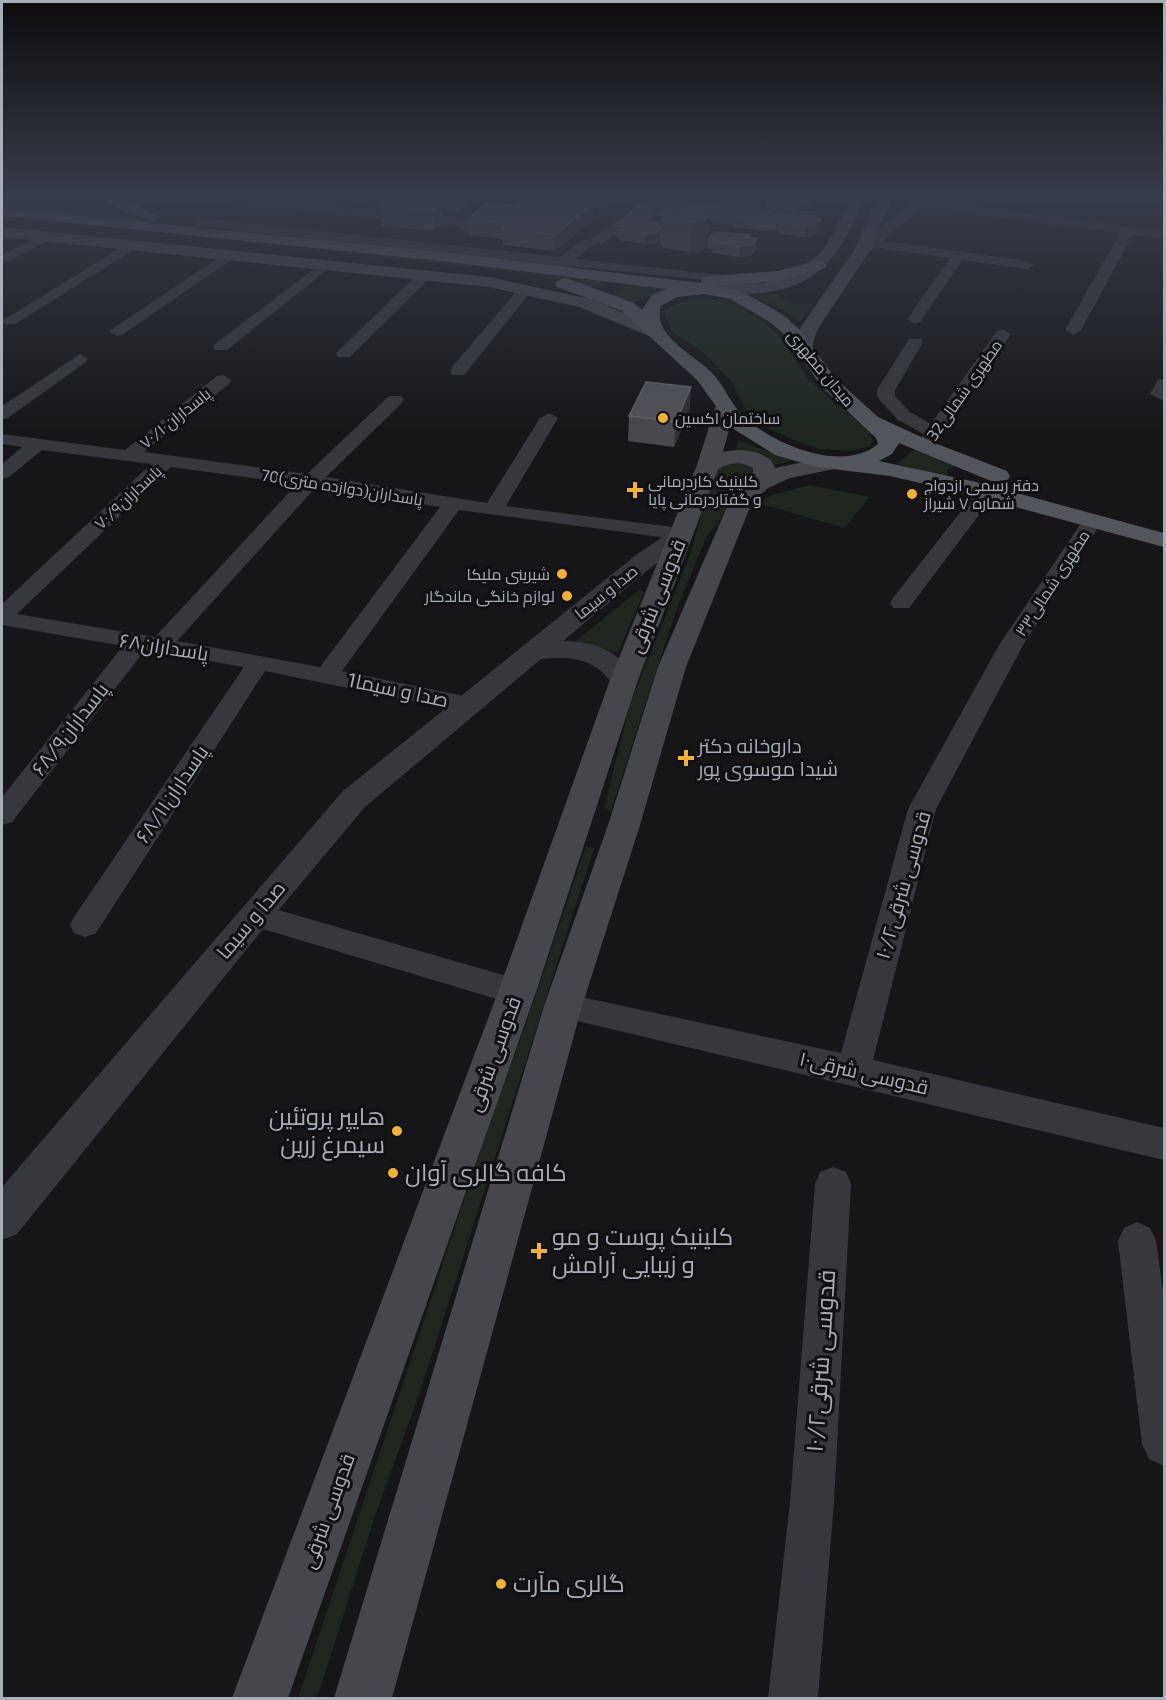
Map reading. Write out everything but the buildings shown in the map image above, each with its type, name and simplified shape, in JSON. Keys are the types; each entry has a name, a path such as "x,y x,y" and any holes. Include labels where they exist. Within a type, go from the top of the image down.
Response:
{"main road":[{"path":"404,273 526,289 602,309 655,332"},
{"path":"510,273 537,277 659,282 730,280 789,273"},
{"path":"574,273 628,307 655,332"},
{"path":"807,273 785,291 802,299 834,291"},
{"path":"804,348 808,330 847,273"},
{"path":"659,282 705,289 751,288 798,280"},
{"name":"میدان مطهری","path":"705,289 735,296 765,310 792,332 829,383 885,435 890,444 885,450 870,457 837,463 790,453 768,443 738,423 725,408 708,380 655,332 650,310 656,300 678,291 705,289"},
{"name":"قدوسی شرقی","path":"260,1698 517,992 624,680 708,465 725,408"},
{"path":"867,420 929,440 977,482 1093,520 1164,540"},
{"path":"708,465 733,456 759,462 764,466 764,472 756,484"},
{"path":"837,463 977,482 1068,498 1164,525"},
{"name":"قدوسی شرقی","path":"363,1698 563,1006 624,825 672,667 741,500 756,484 780,474 837,463"}],"street":[{"path":"10,321 86,273"},
{"path":"117,331 202,273"},
{"path":"221,347 314,273"},
{"path":"654,273 730,280"},
{"path":"915,319 946,273"},
{"path":"1073,330 1104,273"},
{"path":"344,354 425,275"},
{"path":"458,371 526,289"},
{"name":"32مطهرى شمالى","path":"929,440 1003,334"},
{"path":"915,342 886,390 885,397 929,440"},
{"path":"2,414 80,358"},
{"name":"پاسداران۷۰/۱۰","path":"127,457 223,380"},
{"path":"1164,384 1159,394 1164,396"},
{"name":"پاسداران۶۸/۹","path":"2,816 149,644 243,555 311,480 396,400"},
{"path":"494,510 549,418"},
{"name":"70پاسداران(دوازده متری)","path":"2,439 311,480 494,510 682,534"},
{"path":"2,473 38,444"},
{"name":"پاسداران۷۰/۹","path":"2,617 165,462"},
{"path":"901,603 977,482"},
{"path":"327,675 453,504"},
{"name":"مطهرى شمالى۳۳","path":"1011,645 1093,520"},
{"name":"صدا و سیما","path":"2,1219 254,915 354,799 645,560 682,534"},
{"name":"پاسداران۶۸","path":"2,617 327,675"},
{"name":"قدوسی شرقی۱۰/۲","path":"853,1070 922,809 1011,645"},
{"name":"صدا و سیما","path":"532,652 580,649 601,655 616,666 624,680"},
{"name":"پاسداران۶۸/۱۱","path":"85,925 259,663"},
{"name":"1صدا و سیما","path":"327,675 469,705"},
{"path":"254,915 517,992"},
{"name":"قدوسی شرقی۱۰","path":"563,1006 853,1070 1164,1144"},
{"path":"1129,1135 1164,1123"},
{"name":"قدوسی شرقی۱۰/۲","path":"793,1698 812,1502 833,1184"},
{"path":"1137,1241 1164,1444"}],"shaded area":[{"path":"525,273 552,273 603,281 610,285 597,288"},
{"path":"624,281 670,287 634,303 611,295 624,288"},
{"path":"777,293 788,302 813,304 800,321 776,306 750,296"},
{"path":"706,298 736,305 779,335 809,380 869,431 873,441 870,446 852,451 820,449 761,425 746,410 732,382 715,364 699,349 672,332 666,318 666,311 670,307 690,300"},
{"path":"738,440 792,461 774,465 763,456 734,453"},
{"path":"915,449 957,465 947,471 948,477 896,464"},
{"path":"734,460 757,469 706,538 677,608 611,810 604,808 630,704 691,552 714,469"},
{"path":"809,485 870,497 844,528 758,503 772,495"},
{"path":"639,590 644,592 618,653 576,641"},
{"path":"586,846 594,848 420,1392 375,1516 317,1698 298,1698 502,1086 526,1024"}],"place":[{"name":"ساختمان اکسین","path":"663,418"},
{"name":"کلینیک کاردرمانی و گفتاردرمانی پایا","path":"635,490"},
{"name":"دفتر رسمی ازدواج شماره ۷ شیراز","path":"912,494"},
{"name":"شیرینى ملیکا","path":"562,574"},
{"name":"لوازم خانگی ماندگار","path":"567,596"},
{"name":"داروخانه دکتر شیدا موسوی پور","path":"686,758"},
{"name":"هایپر پروتئین سیمرغ زرین","path":"397,1131"},
{"name":"کافه گالری آوان","path":"393,1173"},
{"name":"کلینیک پوست و مو و زیبایی آرامش","path":"539,1251"},
{"name":"گالری مآرت","path":"501,1584"}]}
